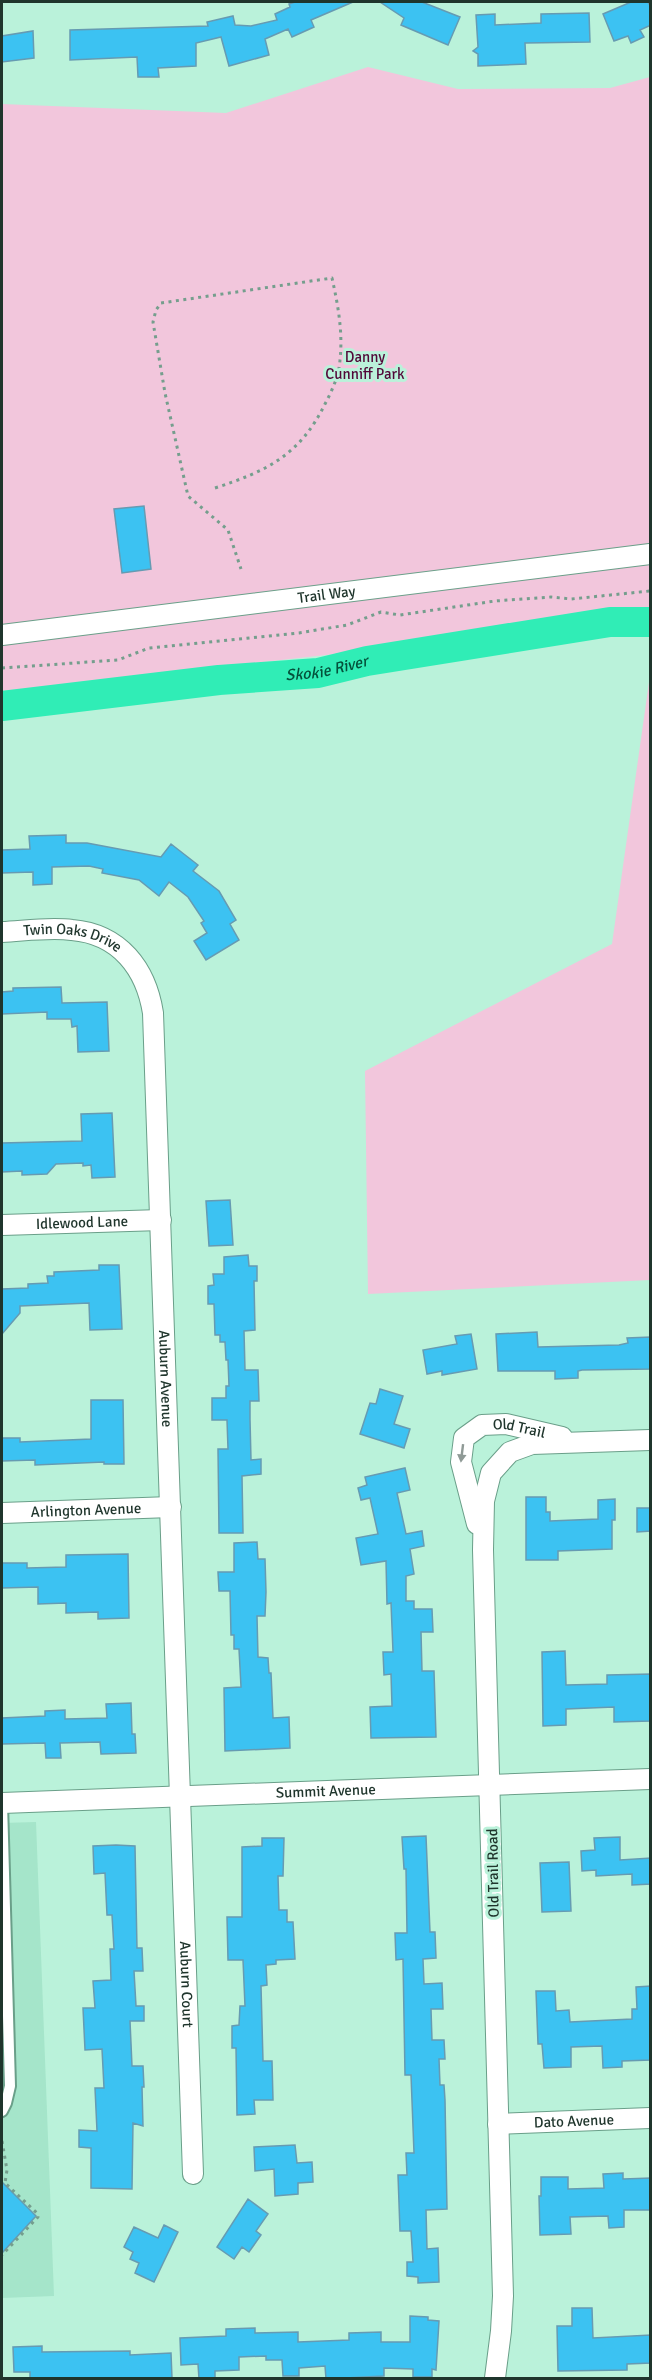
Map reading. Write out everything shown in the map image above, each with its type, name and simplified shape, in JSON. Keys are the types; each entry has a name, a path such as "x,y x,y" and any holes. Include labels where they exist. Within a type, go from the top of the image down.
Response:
{"street":[{"name":"Trail Way","path":"2,635 651,554"},
{"name":"Twin Oaks Drive","path":"2,932 70,929 86,932 116,945 135,966"},
{"name":"Auburn Avenue","path":"135,966 145,980 153,1013 180,1796"},
{"name":"Idlewood Lane","path":"2,1225 161,1220"},
{"name":"Old Trail","path":"483,1550 461,1462 464,1438 482,1425 506,1424 585,1443"},
{"path":"585,1443 651,1440"},
{"name":"Old Trail Road","path":"495,2379 503,2296 483,1550 484,1501 491,1473 510,1452 532,1444 585,1443"},
{"name":"Arlington Avenue","path":"2,1513 171,1507"},
{"name":"Summit Avenue","path":"2,1803 651,1779"},
{"name":"Auburn Court","path":"180,1796 193,2174"},
{"name":"Dato Avenue","path":"498,2124 651,2118"}],"lane":[{"path":"2,1803 4,1995 10,2086 2,2111"}],"path":[{"path":"215,488 267,468 302,442 319,417 332,392 340,363 339,315 332,278 161,303 156,310 153,322 165,393 188,496 228,530 242,569"},
{"path":"2,668 118,660 149,648 299,633 347,625 381,612 399,615 495,601 571,598 651,591"},
{"path":"2,2141 8,2170 5,2183 38,2214 38,2217 2,2255"}],"shaded area":[{"path":"36,1822 54,2296 2,2298 2,1823"}],"green space":[{"name":"Danny Cunniff Park","path":"368,67 458,89 610,88 650,77 650,619 2,691 2,104 226,113"},
{"path":"650,675 650,1280 368,1294 365,1071 612,944"}],"building":[{"path":"295,2 353,2 311,20 314,27 292,37 288,29 265,39 269,55 229,66 221,37 196,43 196,66 158,68 159,77 138,77 137,57 70,60 70,30 208,26 207,22 233,16 235,25 251,26 277,20 275,14"},
{"path":"380,2 422,2 460,17 448,45 401,25 404,18"},
{"path":"631,2 648,2 651,7 651,25 640,30 644,37 631,43 628,36 614,41 603,14"},
{"path":"589,13 590,42 525,43 526,64 478,66 478,54 473,51 478,47 476,15 495,14 495,25 541,23 541,14"},
{"path":"33,31 34,58 2,62 2,36"},
{"path":"144,506 151,569 122,573 114,509"},
{"path":"66,835 66,843 87,843 161,857 171,844 198,865 193,871 219,891 236,920 230,924 239,940 206,960 194,941 207,933 201,923 204,921 188,897 169,882 159,896 139,880 102,873 103,869 89,866 52,867 52,884 33,885 33,872 2,873 2,850 30,849 29,836"},
{"path":"61,987 62,1003 107,1002 109,1051 78,1052 77,1026 72,1027 71,1019 47,1019 47,1012 2,1014 2,992 13,991 13,988"},
{"path":"112,1113 115,1177 92,1178 91,1165 83,1166 83,1163 56,1164 47,1174 22,1175 22,1171 2,1172 2,1143 82,1141 81,1114"},
{"path":"230,1200 233,1245 209,1246 206,1201"},
{"path":"248,1255 249,1266 257,1266 257,1281 254,1281 255,1330 244,1331 245,1370 258,1370 259,1401 250,1401 251,1460 261,1459 261,1474 242,1476 243,1533 219,1533 218,1449 228,1449 227,1420 212,1420 212,1398 226,1398 226,1386 229,1386 228,1360 226,1360 225,1342 220,1342 220,1335 215,1335 214,1304 208,1304 208,1286 214,1285 213,1274 224,1274 224,1257"},
{"path":"99,1265 119,1265 122,1329 90,1330 89,1303 20,1306 20,1313 2,1334 2,1289 28,1288 28,1284 48,1283 47,1276 54,1276 54,1272 99,1270"},
{"path":"537,1332 538,1347 619,1345 628,1343 627,1338 651,1337 651,1369 582,1370 578,1371 578,1378 555,1379 555,1371 498,1371 496,1334"},
{"path":"471,1334 477,1369 442,1375 442,1371 427,1374 423,1350 457,1344 455,1336"},
{"path":"380,1389 403,1396 394,1424 410,1429 404,1448 360,1434 370,1403 376,1404"},
{"path":"91,1400 123,1400 124,1464 104,1464 104,1462 35,1465 35,1460 2,1461 2,1438 20,1438 20,1442 91,1439"},
{"path":"405,1468 410,1490 397,1493 406,1534 422,1531 424,1546 410,1549 414,1574 406,1576 406,1601 414,1601 414,1609 432,1609 433,1632 421,1632 422,1671 434,1671 436,1737 371,1738 370,1707 392,1706 391,1674 384,1675 383,1652 393,1652 391,1603 387,1604 386,1561 361,1565 356,1538 378,1534 370,1498 361,1500 358,1488 367,1485 365,1477"},
{"path":"526,1497 546,1497 546,1512 550,1512 550,1521 598,1519 598,1500 615,1499 612,1549 558,1551 558,1560 526,1560"},
{"path":"637,1508 651,1508 651,1531 637,1532"},
{"path":"257,1542 258,1559 265,1559 266,1592 265,1616 257,1616 258,1657 268,1658 273,1718 289,1717 290,1748 225,1751 224,1688 241,1687 239,1649 234,1649 234,1635 231,1635 230,1591 219,1591 218,1572 234,1572 234,1543"},
{"path":"128,1554 129,1618 98,1619 98,1612 66,1613 66,1603 38,1604 38,1587 2,1588 2,1563 27,1563 27,1568 66,1567 66,1555"},
{"path":"565,1651 566,1685 607,1684 607,1675 651,1674 651,1721 614,1722 614,1707 566,1709 566,1725 543,1726 542,1652"},
{"path":"131,1703 132,1734 135,1734 136,1753 101,1754 100,1742 60,1743 61,1758 46,1758 45,1743 2,1744 2,1718 45,1716 45,1711 65,1710 65,1719 107,1718 106,1704"},
{"path":"426,1836 430,1932 435,1932 436,1958 423,1959 424,1984 442,1983 443,2009 431,2009 432,2040 444,2040 445,2059 439,2059 440,2085 444,2085 445,2100 447,2209 426,2210 427,2249 438,2248 439,2282 418,2283 418,2277 407,2276 407,2262 413,2262 411,2231 400,2231 398,2175 407,2175 406,2153 414,2153 411,2075 405,2075 403,1959 396,1960 395,1933 407,1933 406,1869 404,1869 402,1837"},
{"path":"620,1837 620,1860 651,1858 651,1884 632,1885 632,1874 596,1876 596,1870 582,1871 581,1851 595,1850 594,1838"},
{"path":"262,1838 284,1838 283,1876 278,1876 279,1910 287,1910 287,1922 293,1922 295,1959 276,1960 276,1964 266,1965 267,1985 261,1986 263,2061 272,2061 273,2100 254,2100 255,2114 237,2115 236,2048 232,2048 232,2026 239,2025 240,2006 245,2006 243,1960 228,1960 227,1917 242,1917 242,1847 262,1846"},
{"path":"93,1846 135,1846 137,1948 142,1948 143,1971 134,1971 136,2006 144,2006 144,2021 130,2021 132,2066 143,2066 144,2087 142,2087 143,2126 133,2123 132,2189 91,2188 91,2148 79,2147 79,2130 97,2131 95,2088 104,2088 102,2049 85,2050 83,2008 95,2008 93,1981 111,1980 110,1949 114,1949 112,1915 107,1915 105,1873 94,1874"},
{"path":"569,1862 571,1911 542,1912 540,1863"},
{"path":"651,1986 651,2060 622,2061 622,2067 603,2068 602,2046 571,2047 571,2067 544,2068 542,2044 538,2044 536,1991 555,1991 556,2011 569,2010 570,2022 632,2019 632,2009 637,2009 636,1987"},
{"path":"295,2145 297,2163 312,2162 313,2182 298,2183 298,2194 275,2196 274,2169 255,2171 254,2147"},
{"path":"623,2173 623,2179 651,2178 651,2210 624,2210 624,2227 609,2228 608,2216 570,2217 571,2234 540,2235 541,2177 568,2177 568,2189 604,2188 603,2174"},
{"path":"2,2182 36,2216 2,2253"},
{"path":"248,2199 268,2214 256,2231 261,2235 249,2252 242,2247 234,2259 217,2247"},
{"path":"164,2225 178,2232 154,2282 135,2273 139,2263 130,2259 133,2252 124,2247 134,2227 158,2238"},
{"path":"572,2308 592,2308 593,2338 651,2335 651,2363 627,2364 627,2370 558,2371 557,2326 572,2326"},
{"path":"410,2316 428,2317 428,2320 439,2321 436,2370 432,2369 432,2377 413,2377 413,2369 384,2368 384,2376 326,2379 325,2366 299,2368 299,2376 283,2376 282,2360 266,2360 266,2356 239,2357 239,2370 215,2371 215,2379 199,2379 198,2364 181,2365 180,2338 226,2336 226,2329 255,2328 255,2333 298,2332 298,2342 349,2340 349,2333 381,2332 381,2342 410,2342"},
{"path":"42,2346 42,2352 130,2351 130,2355 171,2353 172,2378 30,2379 30,2372 14,2372 13,2347"}],"waterway":[{"name":"Skokie River","path":"2,706 219,680 318,673 367,661 610,622 650,622"}]}
